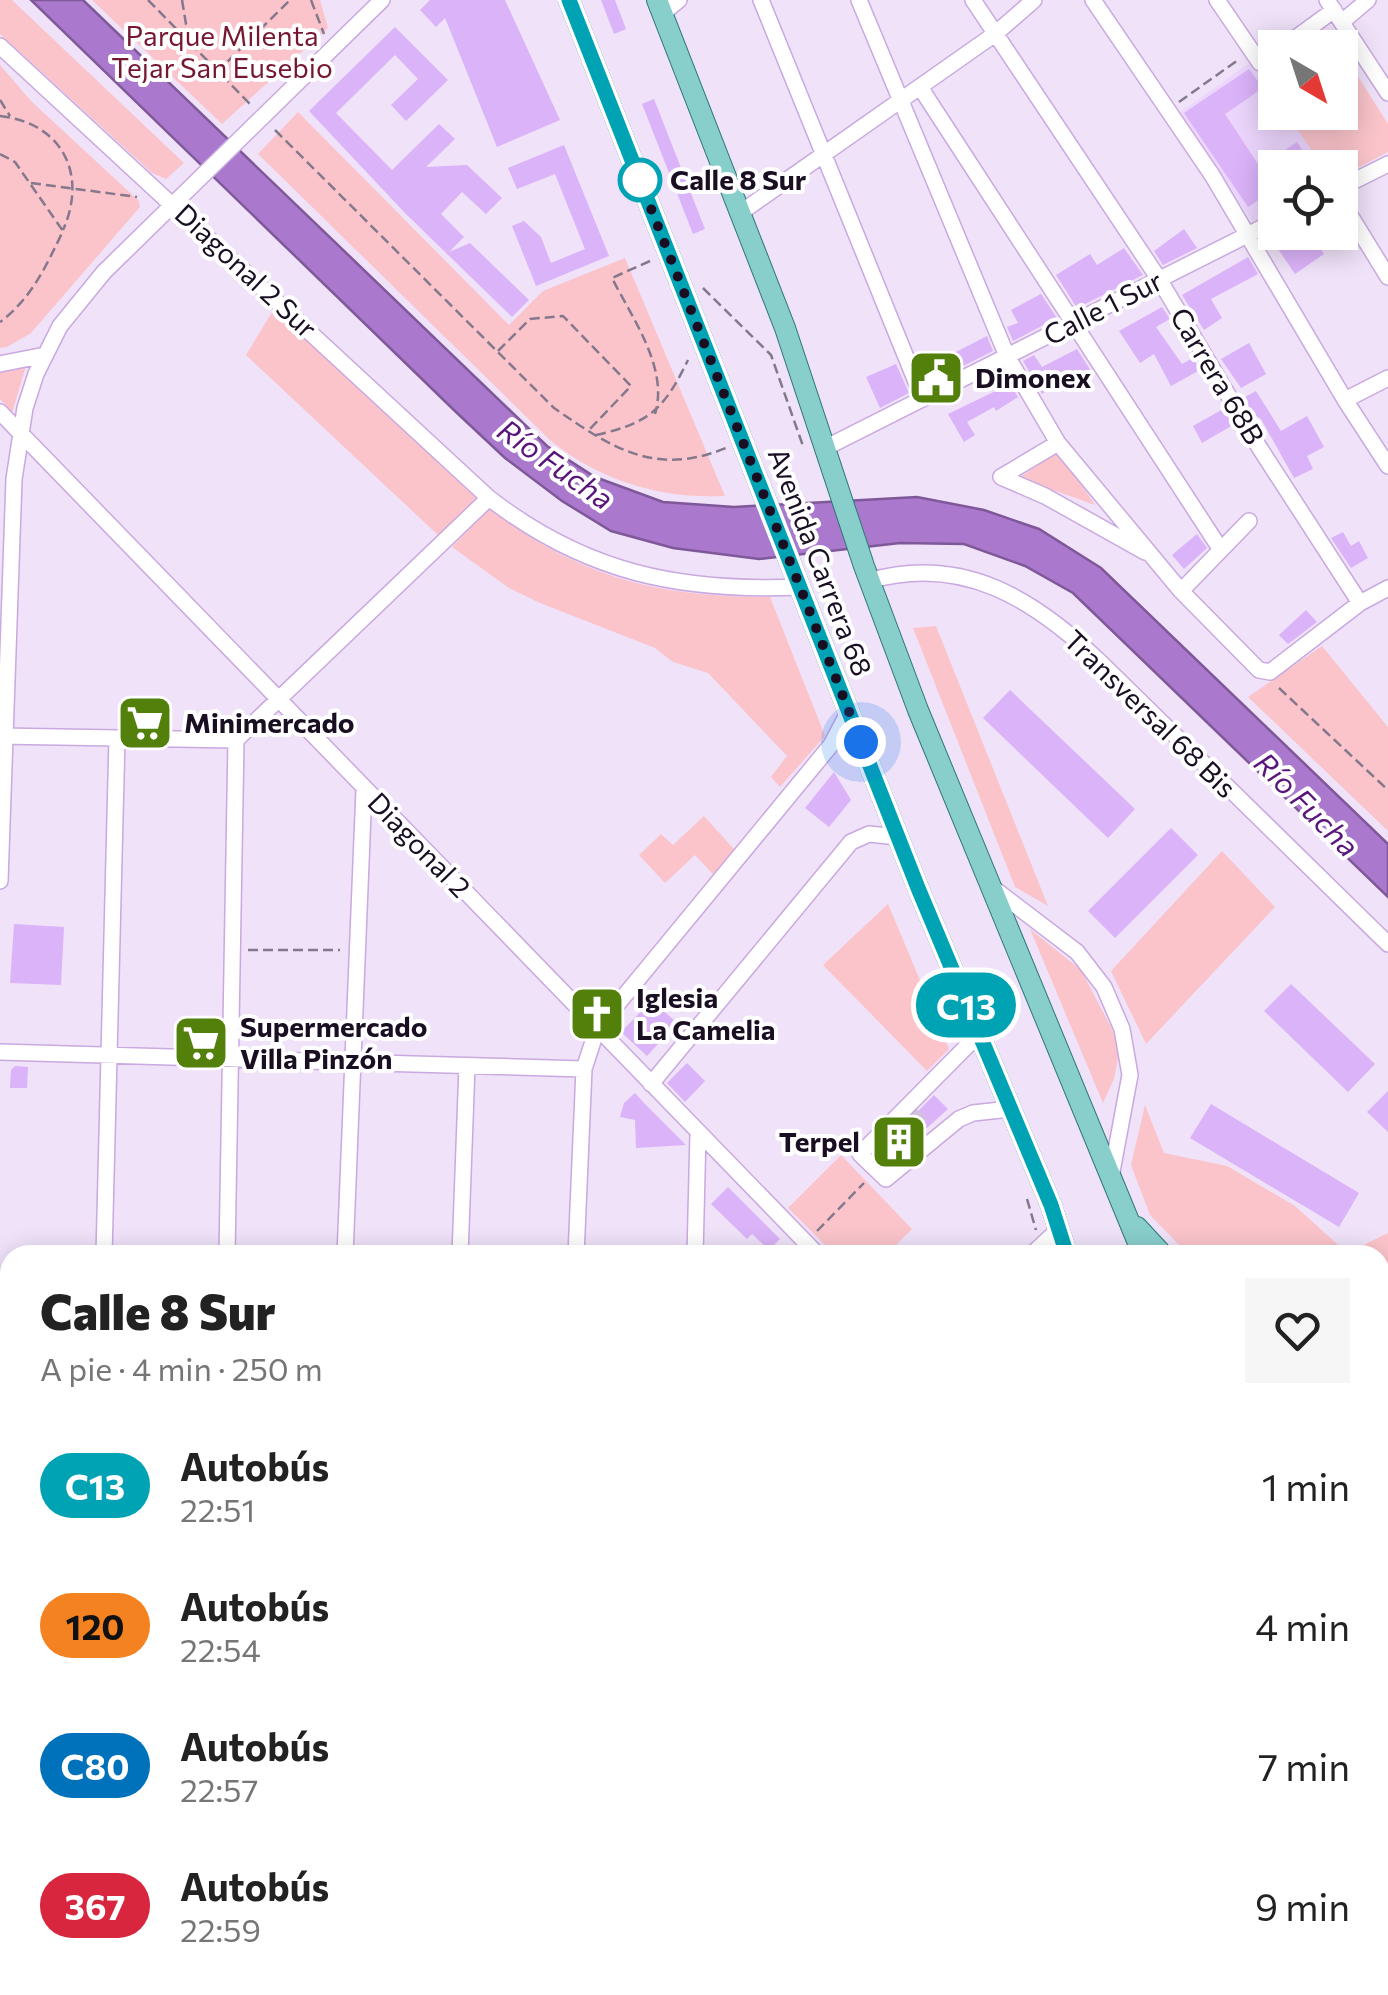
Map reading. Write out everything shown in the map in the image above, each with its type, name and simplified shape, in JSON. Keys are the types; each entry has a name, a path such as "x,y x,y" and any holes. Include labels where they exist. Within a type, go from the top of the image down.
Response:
{"main road":[{"name":"Avenida Carrera 68","path":"569,0 898,836 1064,1245"},
{"name":"Avenida Carrera 68","path":"659,7 784,328 816,453 839,490 866,574 988,884 1139,1245"},
{"path":"1129,1219 1154,1245"}],"street":[{"path":"0,882 2,736 14,479 29,394 45,355 79,300 197,178 382,0"},
{"path":"659,7 679,0"},
{"path":"761,0 923,399"},
{"path":"859,0 1008,356 1058,442 1181,591 1260,670 1270,672 1360,603 1388,588"},
{"name":"Carrera 68B","path":"973,0 1160,279 1258,447 1360,603"},
{"path":"740,213 996,34 1034,0"},
{"path":"1094,0 1212,176 1388,466"},
{"path":"1218,0 1256,57"},
{"path":"1308,30 1335,11 1368,0"},
{"path":"1335,11 1388,93"},
{"name":"Diagonal 2 Sur","path":"0,46 490,498 545,536 581,555 633,574 720,587 800,586"},
{"path":"920,87 1221,550"},
{"path":"1358,179 1388,164"},
{"path":"1358,228 1388,277"},
{"name":"Calle 1 Sur","path":"816,453 1258,230"},
{"path":"0,364 45,355"},
{"path":"1345,400 1388,378"},
{"name":"Diagonal 2","path":"0,412 808,1245"},
{"path":"1058,442 1001,478 1046,496 1148,554"},
{"path":"226,1245 236,740 490,498"},
{"path":"1181,591 1249,521"},
{"name":"Transversal 68 Bis","path":"866,574 910,572 969,577 1009,594 1053,620 1388,944"},
{"path":"576,1245 584,1069 597,1029 831,745 849,711"},
{"path":"2,736 236,740"},
{"path":"104,1245 117,738"},
{"path":"345,1245 364,789"},
{"path":"651,1084 851,842 869,834 898,836"},
{"path":"988,884 1078,952 1104,987 1122,1028 1130,1075 1112,1177"},
{"path":"979,1034 908,1111 860,1154 886,1179 931,1134 973,1112 1010,1109"},
{"path":"0,1052 584,1069"},
{"path":"460,1245 466,1066"},
{"path":"695,1245 698,1133"},
{"path":"1041,1245 1059,1228"}],"path":[{"path":"148,0 554,408 594,436 652,460 704,457 743,441"},
{"path":"182,0 186,24 201,56"},
{"path":"217,72 290,0"},
{"path":"311,0 332,49"},
{"path":"1168,110 1256,57"},
{"path":"0,100 11,117"},
{"path":"0,116 45,132 69,164 75,188 63,231 41,277 0,322"},
{"path":"0,154 15,162 63,231"},
{"path":"29,183 173,202"},
{"path":"652,260 612,278 653,362 660,388 654,414"},
{"path":"698,284 771,354 816,453"},
{"path":"497,352 530,319 563,316 631,386 588,431"},
{"path":"594,436 626,428 654,414 674,388 690,356"},
{"path":"1260,670 1388,790"},
{"path":"232,950 356,950"},
{"path":"815,1245 876,1170"}],"shaded area":[{"path":"1252,61 1258,70 1258,130 1298,130 1311,150 1258,150 1258,219 1253,222 1178,114"}],"green space":[{"path":"0,0 12,0 184,163 166,179 152,173 0,34"},
{"name":"Parque Milenta Tejar San Eusebio","path":"92,0 320,0 328,28 222,124"},
{"path":"0,65 32,102 139,201 140,207 31,333 0,348"},
{"path":"1358,76 1388,124 1388,152 1358,168 1358,150 1311,150 1298,130 1358,130"},
{"path":"298,112 509,325 543,291 625,258 725,496 677,494 632,485 590,467 551,441 258,154"},
{"path":"274,309 478,500 439,536 246,355"},
{"path":"26,366 12,413 0,399 0,370"},
{"path":"1059,451 1095,505 1019,478"},
{"path":"489,509 555,551 621,578 691,593 770,597 825,736 780,787 771,777 787,756 708,673 673,662 655,648 509,588 452,547"},
{"path":"936,626 1048,906 1015,887 913,628"},
{"path":"1322,646 1388,727 1388,831 1248,697"},
{"path":"704,816 742,858 720,882 695,855 665,883 639,855 661,834 673,845"},
{"path":"1222,851 1275,907 1146,1044 1111,971"},
{"path":"888,904 949,1049 927,1071 823,965"},
{"path":"1030,929 1081,970 1112,1029 1119,1053 1114,1079 1103,1103"},
{"path":"1145,1105 1164,1153 1227,1166 1295,1206 1338,1245 1179,1245 1150,1215 1131,1165"},
{"path":"841,1155 912,1229 896,1245 825,1245 788,1208"},
{"path":"1388,1233 1388,1245 1363,1245"}],"water":[{"name":"Río Fucha","path":"31,0 83,0 547,446 595,477 663,502 734,507 917,497 984,510 1039,529 1101,568 1388,844 1388,897 1073,593 1025,566 964,544 900,543 759,559 673,548 611,531 562,501 505,458 457,413"}],"building":[{"path":"430,0 505,0 560,120 497,147 445,18 436,27 420,10"},
{"path":"601,0 615,0 626,29 614,34"},
{"path":"395,27 448,80 406,121 391,105 418,79 395,55 336,113 392,170 439,124 455,139 426,167 467,165 502,198 486,214 462,192 441,214 464,237 449,252 470,243 529,300 512,317 405,213 309,111"},
{"path":"1249,69 1258,81 1258,91 1225,114 1258,164 1258,200 1248,207 1184,113"},
{"name":"Calle 8 Sur","path":"654,99 705,229 693,234 642,104"},
{"path":"1297,142 1302,150 1285,150"},
{"path":"564,145 609,256 536,286 512,226 524,221 541,237 551,263 585,249 555,174 517,189 508,168"},
{"path":"1184,229 1197,248 1163,265 1154,251"},
{"path":"1124,248 1143,275 1077,308 1056,275 1090,254 1097,265"},
{"path":"1279,250 1321,250 1324,254 1295,274"},
{"path":"1248,257 1258,274 1211,299 1222,318 1204,330 1182,295"},
{"path":"1041,294 1057,318 1013,341 1007,327 1018,323 1011,310"},
{"path":"1162,307 1170,319 1156,327 1182,364 1193,358 1200,370 1171,386 1154,354 1140,363 1119,331"},
{"path":"987,336 993,351 929,383 923,369"},
{"path":"1249,343 1266,374 1241,388 1221,359"},
{"path":"1077,349 1091,371 1072,383 1069,376 1042,394 1023,361 1034,355 1042,367"},
{"path":"896,364 909,393 880,408 866,377"},
{"path":"1010,384 1018,397 967,422 975,435 964,442 948,414"},
{"path":"1256,391 1281,431 1307,416 1324,447 1307,456 1313,469 1294,478 1261,419 1243,398"},
{"path":"1223,409 1233,425 1202,443 1193,426"},
{"path":"1343,532 1351,546 1359,541 1368,558 1351,568 1331,538"},
{"path":"1197,534 1207,548 1184,569 1172,555"},
{"path":"1306,610 1317,622 1288,644 1279,635"},
{"path":"1010,690 1135,809 1108,838 983,718"},
{"path":"834,772 851,800 829,827 805,808"},
{"path":"1171,828 1198,855 1115,938 1088,911"},
{"path":"14,924 64,927 61,985 10,983"},
{"path":"1291,984 1375,1064 1348,1092 1264,1011"},
{"path":"652,1000 677,1023 647,1056 621,1032"},
{"path":"687,1063 705,1081 685,1102 667,1083"},
{"path":"15,1066 28,1067 27,1088 10,1088 11,1070"},
{"path":"1388,1091 1388,1132 1367,1112"},
{"path":"635,1093 686,1145 636,1148 635,1120 620,1117 624,1103"},
{"name":"Terpel","path":"934,1095 948,1109 887,1164 876,1154"},
{"path":"1211,1104 1359,1193 1339,1227 1190,1138"},
{"path":"728,1187 780,1239 774,1245 764,1245 752,1234 747,1239 711,1204"}],"tunnel":[{"path":"911,1114 927,1130"}],"bus line":[{"name":"C13","path":"569,0 918,888 1051,1205 1064,1245"}],"place":[{"name":"Calle 8 Sur","path":"640,180"},
{"name":"Dimonex","path":"936,378"},
{"name":"Minimercado","path":"145,723"},
{"name":"Iglesia La Camelia","path":"597,1014"},
{"name":"Supermercado Villa Pinzón","path":"201,1043"},
{"name":"Terpel","path":"899,1142"}],"route":[{"path":"640,180 861,742"}]}
